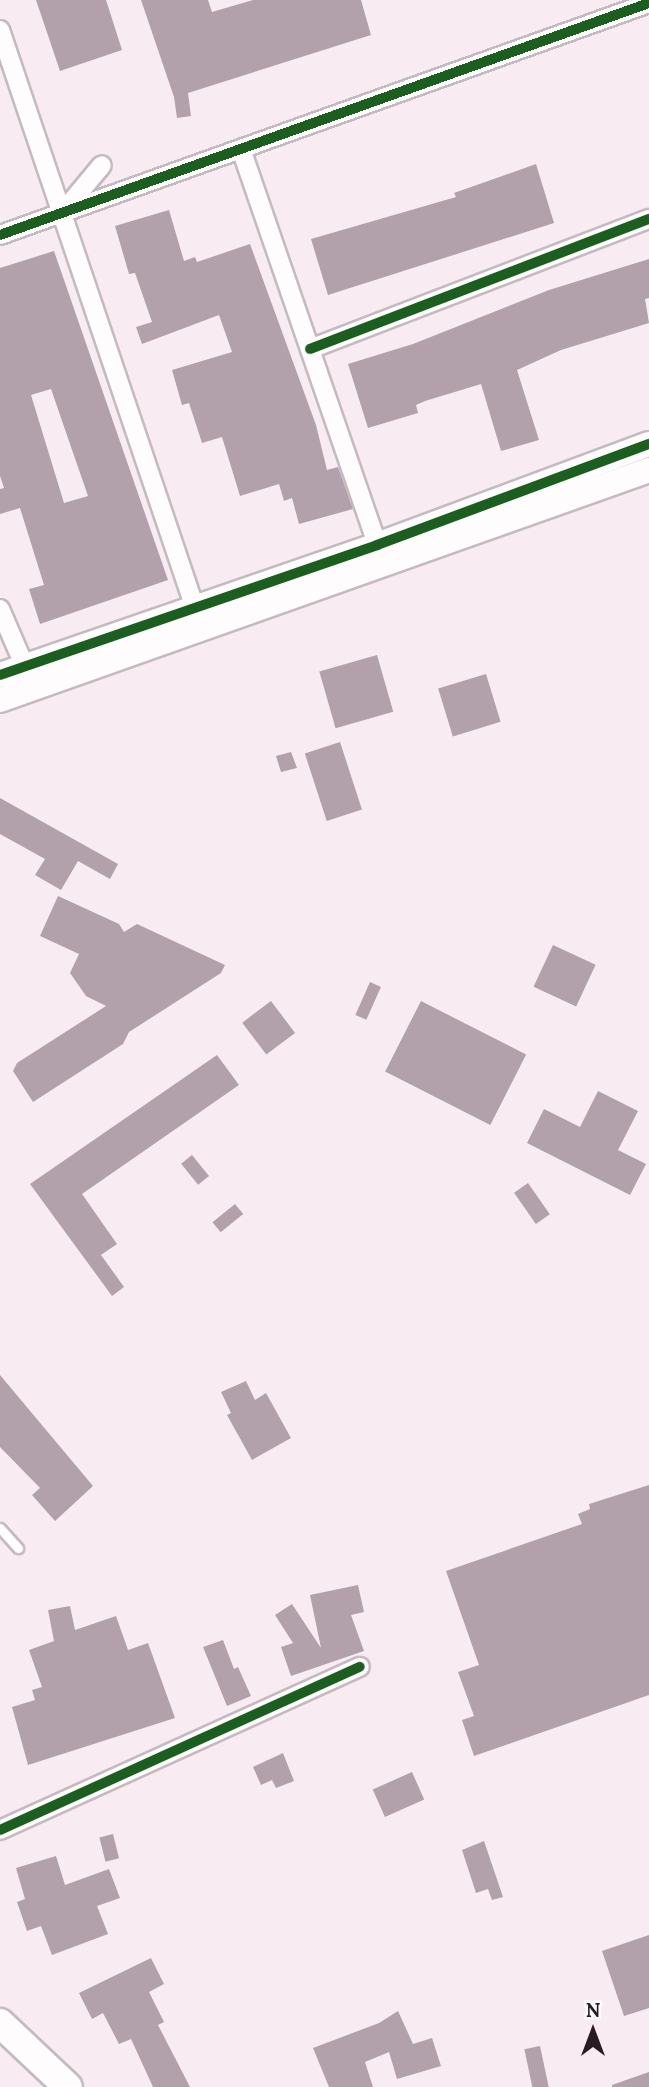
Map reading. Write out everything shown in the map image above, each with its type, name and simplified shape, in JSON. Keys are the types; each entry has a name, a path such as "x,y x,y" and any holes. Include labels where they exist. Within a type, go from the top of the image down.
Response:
{"main road":[{"path":"0,2023 68,2087"}],"street":[{"path":"0,235 649,3"},
{"path":"0,30 195,608"},
{"path":"241,149 377,545"},
{"path":"62,213 102,165"},
{"path":"310,349 649,219"},
{"path":"0,675 377,545 649,444"},
{"path":"0,701 649,470"},
{"path":"0,609 25,667"},
{"path":"0,1830 360,1667"}],"lane":[{"path":"0,1528 18,1548"}],"building":[{"path":"36,0 106,0 122,50 60,71"},
{"path":"141,0 208,0 212,12 253,0 361,0 371,35 188,93 191,116 177,118 174,97"},
{"path":"536,164 554,223 328,295 311,239 456,197 454,193"},
{"path":"169,210 184,261 195,257 197,262 250,244 316,425 327,470 338,467 353,509 299,524 292,498 284,501 279,484 240,496 222,437 202,443 189,403 182,405 172,370 232,352 219,315 142,344 136,327 152,322 135,273 129,274 115,226"},
{"path":"54,251 168,580 40,624 29,589 44,585 20,508 0,514 0,489 4,488 0,476 0,268","holes":["51,389 88,496 64,503 31,395"]},
{"path":"649,259 649,298 645,299 649,323 561,350 517,370 539,440 501,451 481,384 425,401 416,405 418,413 368,428 348,364 413,344 549,290"},
{"path":"377,655 393,712 336,728 319,672"},
{"path":"486,674 501,722 453,736 438,689"},
{"path":"340,742 362,810 327,821 305,753"},
{"path":"291,752 297,768 281,772 276,756"},
{"path":"0,798 118,864 110,879 78,861 61,890 35,875 45,859 0,834"},
{"path":"58,896 119,924 124,932 137,924 225,965 221,973 129,1032 123,1044 33,1102 13,1071 17,1063 106,1006 86,996 70,973 79,954 40,936"},
{"path":"553,945 596,965 576,1007 534,987"},
{"path":"370,982 381,987 366,1020 355,1015"},
{"path":"271,1001 295,1033 266,1055 242,1023"},
{"path":"421,1001 526,1055 490,1125 385,1071"},
{"path":"217,1055 239,1085 82,1194 117,1244 101,1255 124,1287 112,1296 30,1184"},
{"path":"598,1091 638,1111 618,1150 646,1164 630,1195 527,1143 544,1109 580,1127"},
{"path":"192,1155 209,1176 198,1185 181,1164"},
{"path":"528,1183 550,1214 536,1224 514,1193"},
{"path":"235,1204 243,1214 221,1232 212,1222"},
{"path":"0,1375 93,1486 55,1521 32,1495 40,1488 0,1447"},
{"path":"246,1381 255,1400 266,1393 291,1438 252,1460 227,1415 231,1413 221,1392"},
{"path":"649,1485 649,1695 474,1756 462,1720 474,1716 458,1672 479,1665 446,1571 582,1524 578,1514 590,1509 589,1504"},
{"path":"358,1585 364,1612 351,1615 364,1651 291,1676 281,1647 293,1643 275,1615 292,1604 321,1648 310,1595"},
{"path":"70,1606 75,1630 116,1616 128,1650 148,1643 175,1718 28,1765 12,1707 35,1700 32,1690 42,1687 29,1650 54,1641 48,1610"},
{"path":"223,1640 234,1669 238,1667 251,1696 227,1706 203,1647"},
{"path":"283,1753 294,1781 276,1788 272,1780 261,1785 253,1767"},
{"path":"412,1772 424,1799 385,1817 373,1789"},
{"path":"113,1834 119,1858 105,1862 99,1837"},
{"path":"484,1841 503,1897 492,1900 488,1889 476,1893 462,1850"},
{"path":"56,1856 65,1885 109,1869 120,1898 97,1906 108,1934 52,1955 41,1926 27,1931 17,1902 25,1899 16,1868"},
{"path":"649,1935 649,2008 624,2016 602,1951"},
{"path":"151,1958 164,1984 149,1992 164,2022 158,2025 190,2087 153,2087 131,2039 119,2044 103,2013 92,2019 79,1993"},
{"path":"398,2011 413,2044 432,2038 441,2066 397,2079 389,2052 365,2062 373,2087 329,2087 313,2048 379,2023"},
{"path":"540,2046 549,2087 532,2087 524,2049"},
{"path":"649,2072 649,2087 612,2087 612,2085"}],"cycle path":[{"path":"0,235 649,3"},
{"path":"310,349 649,219"},
{"path":"0,675 377,545 649,444"},
{"path":"0,1830 360,1667"}]}
